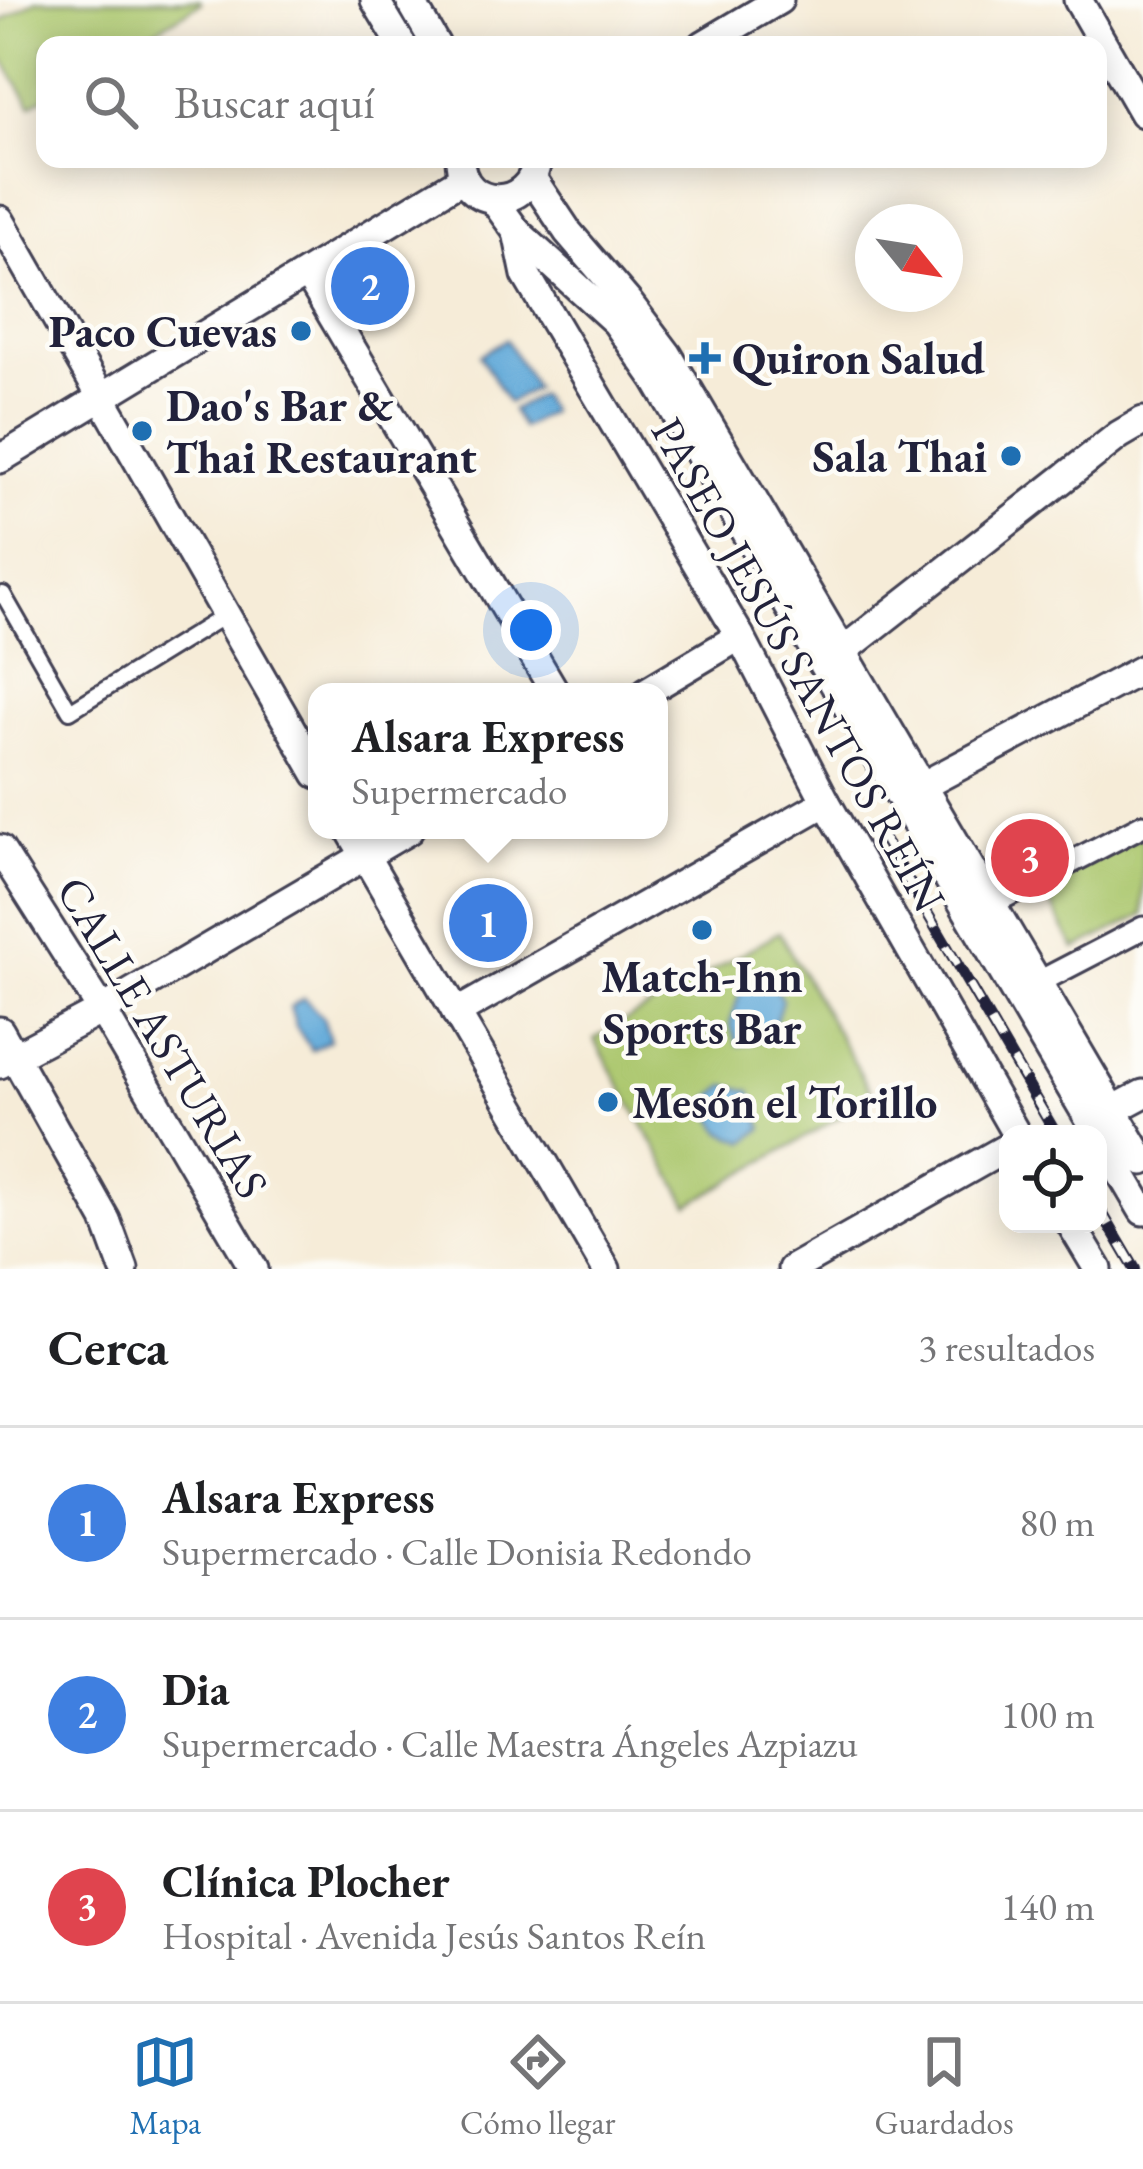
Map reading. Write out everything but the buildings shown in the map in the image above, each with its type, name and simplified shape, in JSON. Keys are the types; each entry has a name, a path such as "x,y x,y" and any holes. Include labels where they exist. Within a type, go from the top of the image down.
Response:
{"street":[{"path":"375,0 397,36"},
{"path":"410,0 431,36"},
{"path":"718,36 779,0"},
{"path":"1078,0 1099,36"},
{"path":"1107,50 1143,112"},
{"path":"0,459 307,273 461,168 473,190 493,199 518,232 616,322 655,378 1143,1211"},
{"path":"493,199 516,195 535,169 568,232 668,355 1143,1161"},
{"path":"0,220 308,759"},
{"name":"PASEO JESÚS SANTOS REÍN","path":"518,232 526,275 740,636 826,802 1011,1125"},
{"path":"307,273 550,683"},
{"path":"843,651 1143,421"},
{"path":"661,683 740,636"},
{"path":"922,786 1143,669"},
{"path":"456,1013 826,802"},
{"path":"991,904 1143,825"},
{"path":"355,839 606,1269"},
{"path":"124,1269 106,1220 5,1050 102,1010 393,839"},
{"name":"CALLE ASTURIAS","path":"0,849 102,1010 254,1269"},
{"path":"1037,983 1143,928"},
{"path":"1113,1110 1143,1094"},
{"path":"792,1269 999,1152"},
{"path":"1076,1233 1098,1269"}],"lane":[{"path":"0,596 70,711 224,616"}],"green space":[{"path":"37,0 201,3 146,36 36,36 36,102 31,105 0,55 0,22"},
{"path":"1143,835 1143,915 1075,949 1042,888"},
{"path":"779,932 874,1097 689,1205 594,1039"}],"water":[{"path":"506,339 535,388 508,403 480,355"},
{"path":"539,395 550,412 522,428 512,410"},
{"path":"770,981 782,1000 773,1026 764,1037 738,1045 730,1024 741,989"},
{"path":"304,998 323,1018 330,1040 312,1050 296,1027 290,1007"},
{"path":"726,1085 751,1091 763,1128 746,1142 722,1132 705,1102"}],"railway":[{"path":"880,832 1051,1125"},
{"path":"1107,1221 1135,1269"}],"place":[{"name":"Dia","path":"370,286"},
{"name":"Paco Cuevas","path":"301,331"},
{"name":"Quiron Salud","path":"705,358"},
{"name":"Dao's Bar & Thai Restaurant","path":"142,431"},
{"name":"Sala Thai","path":"1011,456"},
{"name":"Clínica Plocher","path":"1030,858"},
{"name":"Alsara Express","path":"488,923"},
{"name":"Match-Inn Sports Bar","path":"702,930"},
{"name":"Mesón el Torillo","path":"608,1102"}]}
